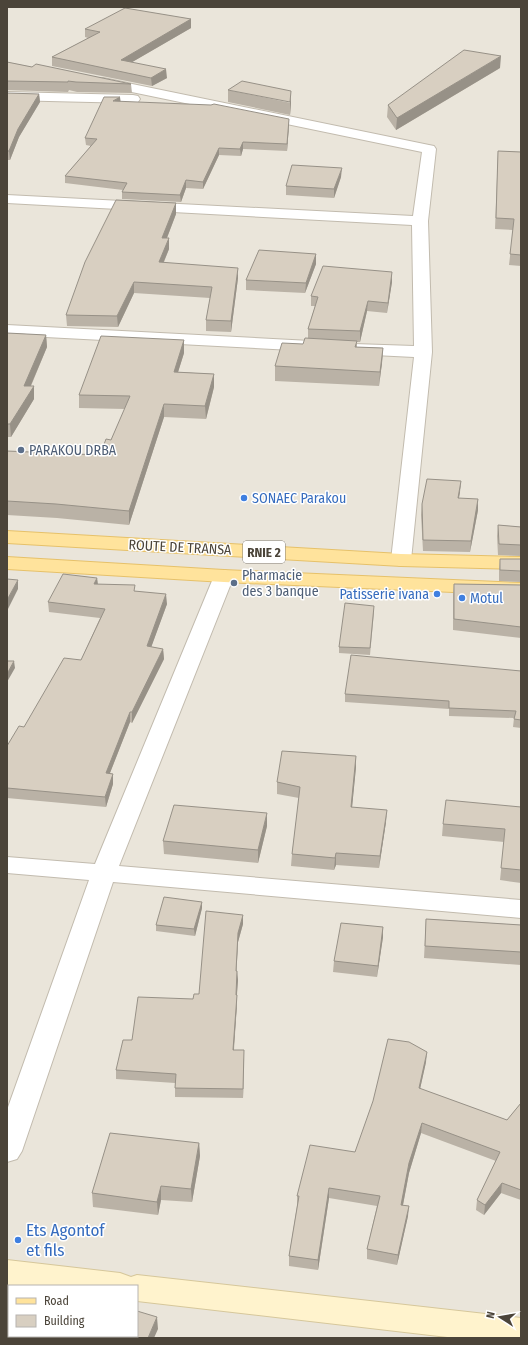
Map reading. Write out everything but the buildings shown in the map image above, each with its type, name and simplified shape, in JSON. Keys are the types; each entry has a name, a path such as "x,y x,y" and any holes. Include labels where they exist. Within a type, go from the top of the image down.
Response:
{"main road":[{"name":"ROUTE DE TRANSA","path":"7,537 401,560 521,563"},
{"name":"ROUTE DE TRANSA","path":"7,563 224,576 521,589"}],"street":[{"path":"92,80 429,150 420,221 424,352 401,560"},
{"path":"7,96 192,101"},
{"path":"7,199 420,221"},
{"path":"7,330 424,352"},
{"path":"7,1151 104,872 224,576"},
{"path":"7,865 521,908"},
{"path":"7,1273 111,1285"},
{"path":"138,1288 521,1332"}],"shaded area":[{"path":"7,7 521,7 521,1338 7,1338"}],"place":[{"name":"PARAKOU DRBA","path":"21,450"},
{"name":"SONAEC Parakou","path":"244,498"},
{"name":"Pharmacie des 3 banque","path":"234,583"},
{"name":"Patisserie ivana","path":"437,594"},
{"name":"Motul","path":"462,598"},
{"name":"Ets Agontof et fils","path":"18,1240"}]}
